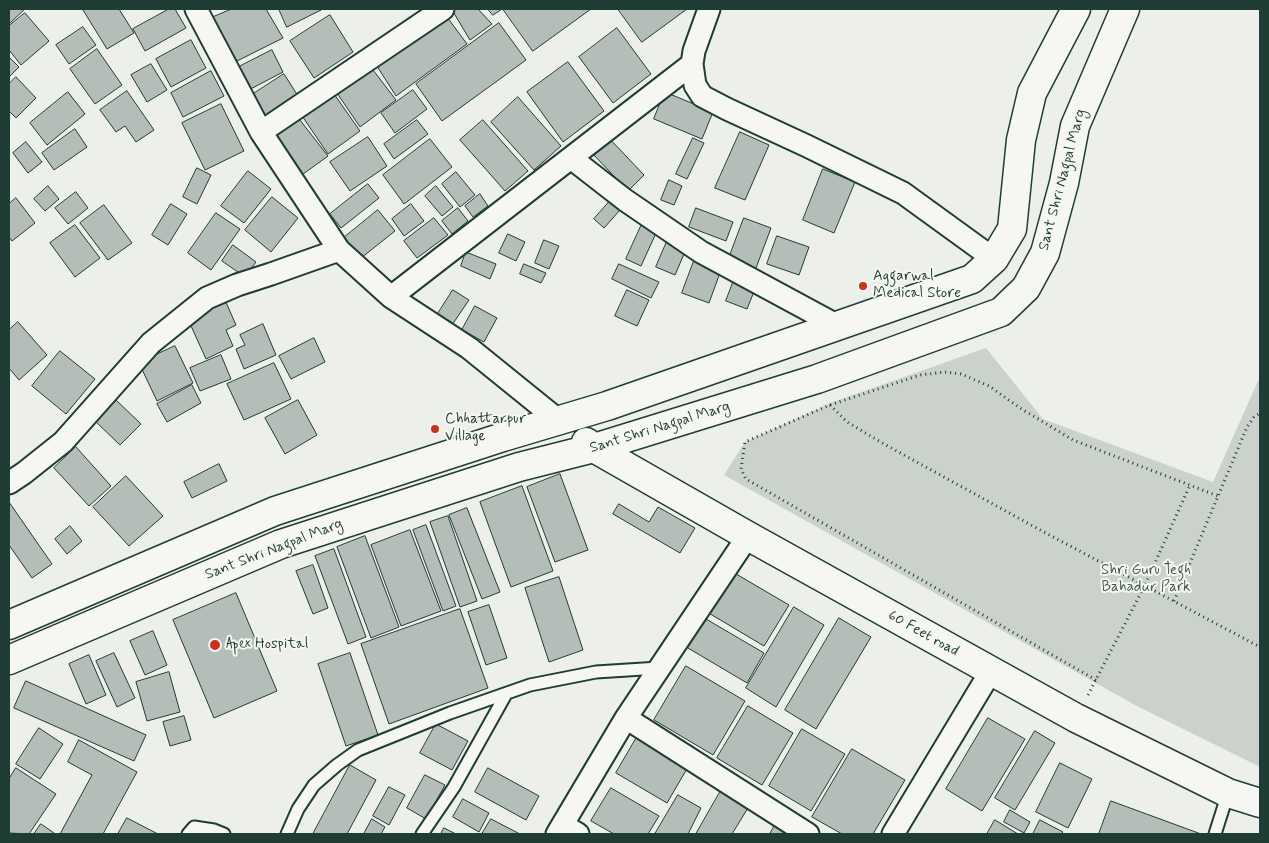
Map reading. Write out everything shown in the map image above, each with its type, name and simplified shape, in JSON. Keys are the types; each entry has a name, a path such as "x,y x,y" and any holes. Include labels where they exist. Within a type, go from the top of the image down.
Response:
{"main road":[{"path":"9,625 275,510 607,406 972,279 994,259 1012,229 1020,140 1032,93 1076,9"},
{"name":"Sant Shri Nagpal Marg","path":"9,660 281,544 519,467 594,448 817,379 1001,312 1026,288 1044,253 1064,184 1075,126 1125,9"},
{"name":"60 Feet road","path":"558,420 594,448 748,536 1076,718 1228,793 1260,803"}],"street":[{"path":"261,132 443,9"},
{"path":"709,9 694,51 692,64 695,85 702,96 727,110 807,146 903,193 994,259"},
{"path":"202,11 261,132 339,250 391,297 469,348 558,420"},
{"path":"391,297 692,64"},
{"path":"571,158 625,200 701,252 838,326"},
{"path":"9,483 24,474 63,442 151,343 206,298 237,285 339,250"},
{"path":"566,831 626,718 748,536"},
{"path":"893,834 991,671"},
{"path":"626,718 808,834"}],"lane":[{"path":"287,834 298,809 314,785 358,750 450,713 530,685 596,672 659,668"},
{"path":"422,834 454,787 506,694"},
{"path":"1215,834 1228,793"},
{"path":"188,834 194,827 214,830 224,834"}],"path":[{"path":"1096,680 746,479 741,469 745,442 830,405 920,375 945,372 961,374 989,386 1020,408 1073,440 1218,496"},
{"path":"817,379 830,405 847,422 884,444 1260,647"},
{"path":"1174,601 1247,427 1254,417 1260,413"},
{"path":"1076,718 1144,585 1190,485"}],"green space":[{"name":"Shri Guru Tegh Bahadur Park","path":"986,348 1043,419 1213,482 1258,381 1260,382 1260,767 1135,705 724,475 745,442 830,403"}],"building":[{"path":"9,9 25,9 9,24"},
{"path":"119,9 134,33 107,49 83,10"},
{"path":"169,9 175,9 186,28 145,51 133,29"},
{"path":"232,9 266,9 283,38 237,61 211,18"},
{"path":"279,9 323,9 287,27"},
{"path":"478,9 492,24 470,40 452,10"},
{"path":"488,9 502,9 493,15"},
{"path":"503,9 591,9 533,51"},
{"path":"618,9 687,9 642,42"},
{"path":"25,13 49,41 21,65 9,50 9,26"},
{"path":"444,13 467,44 396,96 375,63"},
{"path":"330,15 353,52 314,78 290,41"},
{"path":"499,23 526,60 442,121 416,84"},
{"path":"83,27 96,45 69,64 56,45"},
{"path":"617,28 651,74 613,103 579,57"},
{"path":"191,40 206,68 171,87 156,59"},
{"path":"97,49 122,85 95,104 70,69"},
{"path":"272,50 283,72 243,93 231,71"},
{"path":"9,57 19,67 9,77"},
{"path":"568,62 604,111 563,142 527,92"},
{"path":"151,64 167,90 147,102 131,75"},
{"path":"370,66 396,100 360,127 335,90"},
{"path":"211,71 224,96 183,117 171,93"},
{"path":"284,74 300,99 261,125 244,100"},
{"path":"16,77 36,98 16,118 9,111 9,84"},
{"path":"413,90 427,109 395,133 381,113"},
{"path":"127,91 154,130 136,142 125,126 116,132 100,110"},
{"path":"332,91 360,131 328,154 300,113"},
{"path":"68,92 85,114 47,145 30,123"},
{"path":"665,92 713,112 702,139 654,119"},
{"path":"518,97 561,146 534,170 491,122"},
{"path":"221,104 244,151 205,170 182,123"},
{"path":"296,115 328,156 299,177 271,138"},
{"path":"417,120 428,134 394,159 384,144"},
{"path":"483,120 528,171 505,191 460,140"},
{"path":"75,129 87,147 54,170 42,153"},
{"path":"740,132 769,145 745,200 715,188"},
{"path":"607,136 644,175 628,191 591,152"},
{"path":"368,137 387,166 350,191 330,162"},
{"path":"693,138 704,143 687,179 676,174"},
{"path":"430,139 452,167 404,204 383,175"},
{"path":"26,142 42,162 28,173 13,153"},
{"path":"197,168 211,175 197,204 183,197"},
{"path":"823,169 855,182 834,233 803,220"},
{"path":"248,171 271,189 244,223 221,206"},
{"path":"456,172 475,195 460,207 442,184"},
{"path":"669,180 682,186 674,205 661,200"},
{"path":"368,184 379,198 341,228 330,214"},
{"path":"48,186 59,199 45,211 34,199"},
{"path":"436,186 453,207 442,216 425,196"},
{"path":"76,192 88,208 68,224 55,208"},
{"path":"480,194 488,206 473,217 465,206"},
{"path":"272,197 298,218 271,252 245,230"},
{"path":"16,198 35,223 12,241 9,237 9,204"},
{"path":"610,201 620,210 604,228 594,219"},
{"path":"171,204 187,214 168,245 152,235"},
{"path":"411,204 424,221 404,236 392,219"},
{"path":"104,205 132,243 108,260 80,223"},
{"path":"458,208 468,221 452,234 442,221"},
{"path":"696,208 733,222 726,241 689,227"},
{"path":"378,210 395,231 356,262 340,241"},
{"path":"216,213 240,229 211,270 188,253"},
{"path":"434,218 448,235 417,258 404,241"},
{"path":"744,218 771,228 756,268 729,258"},
{"path":"642,224 657,231 641,266 626,259"},
{"path":"75,225 100,258 75,277 50,243"},
{"path":"508,234 525,242 516,261 499,253"},
{"path":"777,236 809,247 799,275 767,264"},
{"path":"668,239 687,247 675,275 656,267"},
{"path":"544,240 559,246 549,269 535,263"},
{"path":"233,245 256,262 245,277 222,261"},
{"path":"466,252 496,264 490,279 461,266"},
{"path":"694,261 721,270 709,303 682,293"},
{"path":"524,264 546,273 541,283 520,274"},
{"path":"619,264 659,282 651,298 612,279"},
{"path":"734,280 755,289 747,309 726,301"},
{"path":"453,290 469,300 452,325 437,315"},
{"path":"627,290 649,300 637,326 615,316"},
{"path":"225,300 236,325 226,330 233,346 206,359 187,317"},
{"path":"475,306 497,318 484,342 462,330"},
{"path":"18,322 47,355 19,380 9,368 9,330"},
{"path":"263,324 276,355 244,369 236,349 245,345 240,335"},
{"path":"314,338 325,362 291,379 279,356"},
{"path":"175,346 193,383 157,401 139,363"},
{"path":"60,351 95,379 66,414 32,386"},
{"path":"221,355 231,379 200,391 190,368"},
{"path":"274,363 291,399 244,420 227,384"},
{"path":"192,385 201,403 167,422 157,404"},
{"path":"116,400 141,424 120,445 95,421"},
{"path":"298,400 317,435 285,454 265,418"},
{"path":"76,447 111,486 89,506 54,468"},
{"path":"219,464 227,481 192,498 184,482"},
{"path":"560,474 588,550 555,562 527,487"},
{"path":"126,476 163,516 129,546 93,507"},
{"path":"522,486 553,571 511,587 480,502"},
{"path":"9,502 52,564 32,578 9,545"},
{"path":"619,504 649,522 658,507 695,528 680,553 613,514"},
{"path":"467,508 500,592 482,599 449,515"},
{"path":"448,516 477,601 460,607 430,522"},
{"path":"426,525 456,606 443,611 413,530"},
{"path":"70,526 82,541 67,554 55,539"},
{"path":"410,530 441,611 401,626 371,545"},
{"path":"365,536 399,627 371,638 337,547"},
{"path":"334,549 366,637 348,644 315,556"},
{"path":"313,565 328,608 313,614 296,571"},
{"path":"731,571 789,605 764,646 707,612"},
{"path":"559,577 583,650 549,662 525,588"},
{"path":"236,593 277,691 214,718 173,620"},
{"path":"489,605 507,658 486,665 468,612"},
{"path":"794,607 824,625 776,707 746,688"},
{"path":"460,609 488,688 389,724 361,644"},
{"path":"839,618 871,637 816,729 785,710"},
{"path":"706,619 764,653 747,683 688,648"},
{"path":"153,631 167,665 145,675 130,641"},
{"path":"114,653 135,698 117,707 96,661"},
{"path":"350,653 378,735 346,746 318,664"},
{"path":"89,655 106,695 86,704 69,664"},
{"path":"686,666 745,701 713,755 654,720"},
{"path":"169,672 180,712 147,721 136,682"},
{"path":"26,681 146,735 134,761 14,708"},
{"path":"748,706 793,733 762,785 717,758"},
{"path":"184,716 191,740 170,746 163,722"},
{"path":"988,718 1025,739 982,811 946,789"},
{"path":"436,724 468,741 452,770 420,753"},
{"path":"39,728 63,744 40,779 16,764"},
{"path":"802,729 845,754 811,811 769,786"},
{"path":"1035,731 1055,743 1015,810 995,798"},
{"path":"637,737 688,767 667,803 616,773"},
{"path":"79,740 137,772 103,834 60,834 92,775 68,762"},
{"path":"852,749 905,780 873,834 842,834 812,817"},
{"path":"1060,763 1092,779 1068,828 1036,812"},
{"path":"350,765 376,780 347,834 313,834"},
{"path":"16,768 56,794 29,834 9,833 9,779"},
{"path":"488,768 539,796 526,820 475,792"},
{"path":"425,775 445,785 426,819 407,808"},
{"path":"389,787 405,795 389,825 373,816"},
{"path":"723,787 751,803 732,834 696,834"},
{"path":"611,788 659,816 648,834 614,834 591,821"},
{"path":"678,795 701,808 688,834 655,834"},
{"path":"463,799 489,813 479,832 453,817"},
{"path":"1111,801 1201,834 1099,834"},
{"path":"1010,810 1030,822 1024,833 1004,822"},
{"path":"127,818 158,834 118,834"},
{"path":"372,819 385,827 381,834 364,834"},
{"path":"491,819 520,834 482,834"},
{"path":"995,820 1018,834 987,834"},
{"path":"1040,820 1063,832 1061,834 1033,834"},
{"path":"41,824 54,833 34,834"},
{"path":"775,825 791,834 770,834"},
{"path":"444,828 456,834 441,834"}],"place":[{"name":"Aggarwal Medical Store","path":"863,286"},
{"name":"Chhattarpur Village","path":"435,429"},
{"name":"Apex Hospital","path":"215,645"}]}
